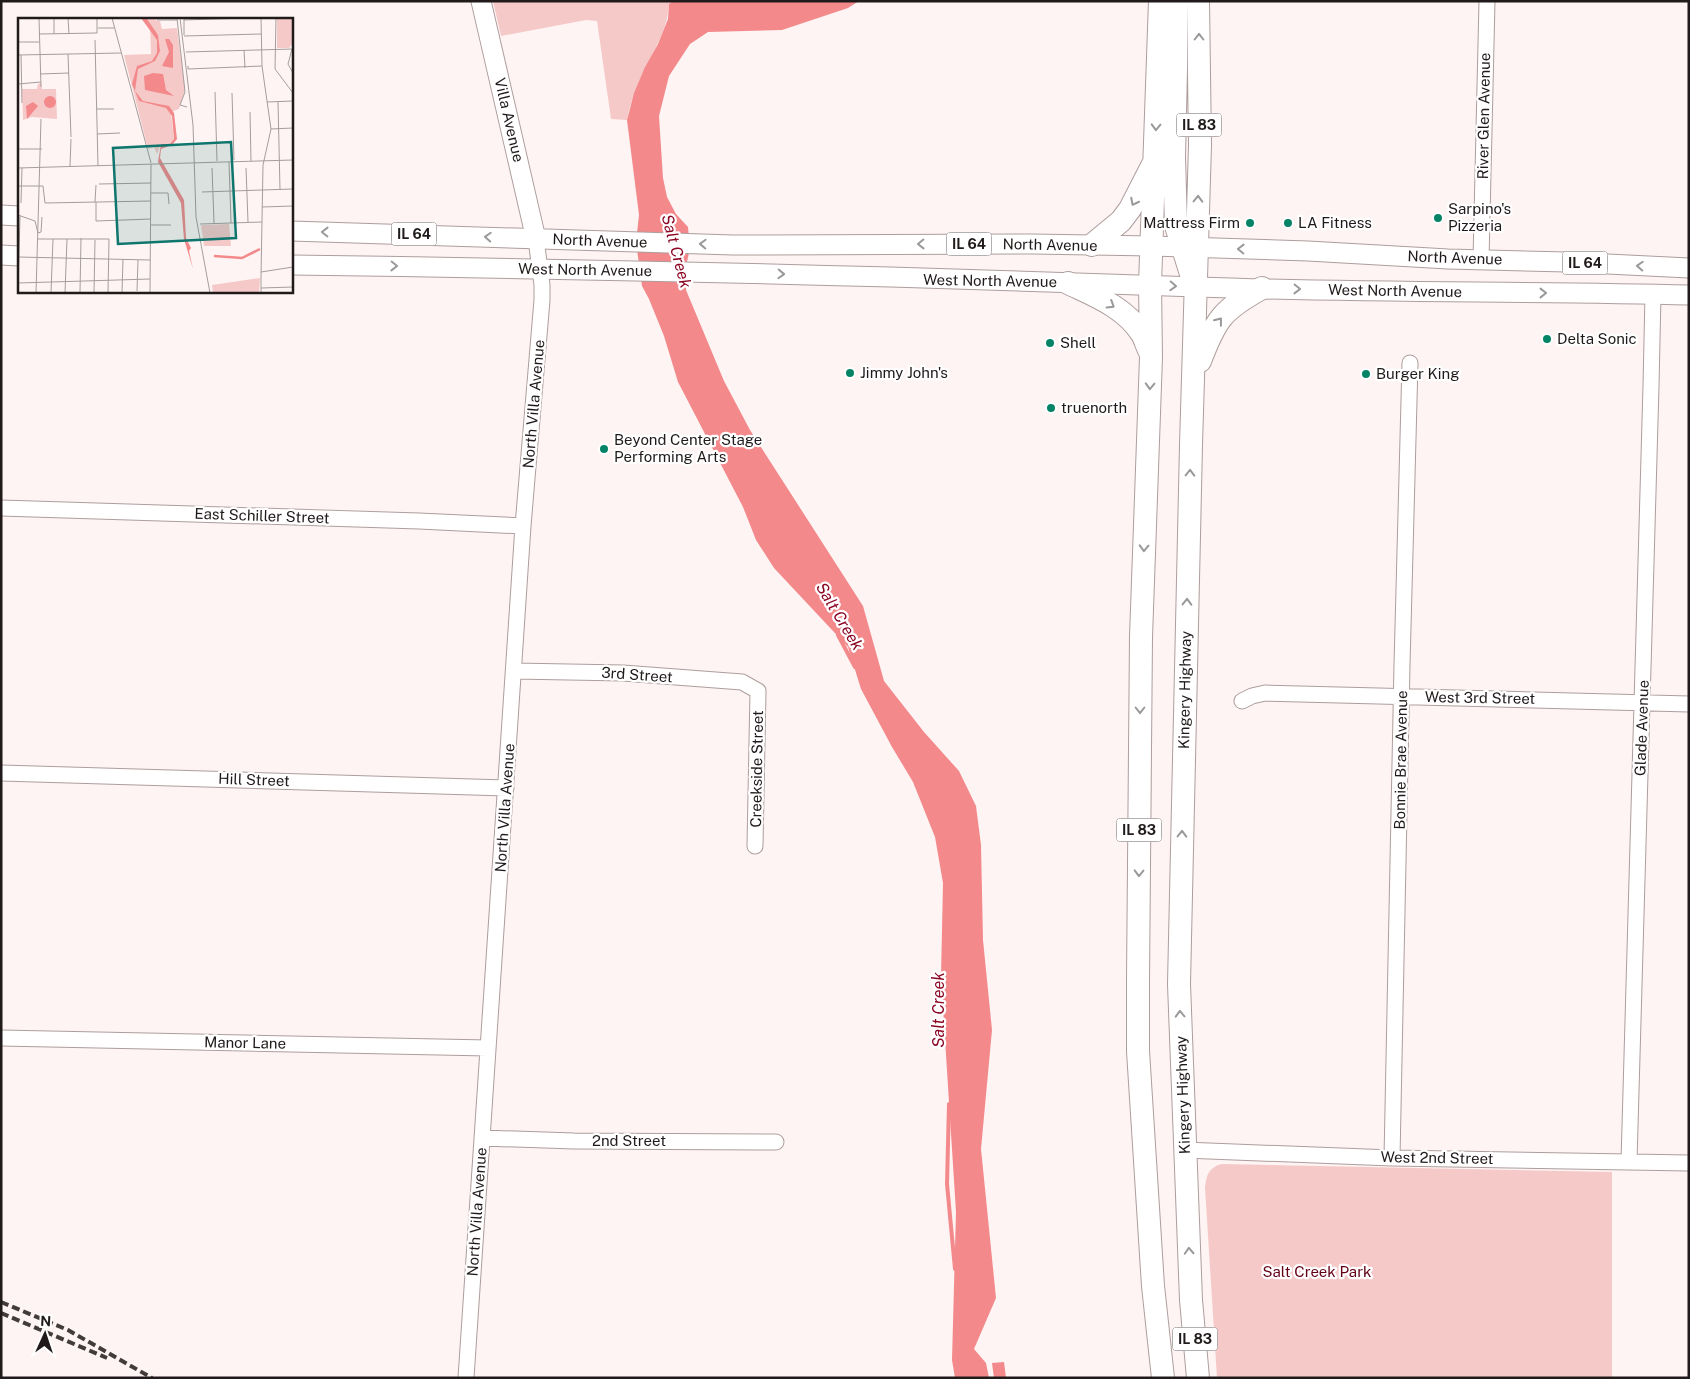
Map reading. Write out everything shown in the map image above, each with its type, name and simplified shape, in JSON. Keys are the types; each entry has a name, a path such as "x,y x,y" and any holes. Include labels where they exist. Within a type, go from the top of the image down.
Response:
{"highway":[{"name":"IL 83","path":"1160,1 1150,284 1151,357 1141,637 1138,1051 1153,1286 1163,1378"},
{"path":"1176,1 1174,157 1176,226 1189,248"},
{"name":"Kingery Highway","path":"1198,1 1200,145 1189,248 1196,287 1179,984 1191,1300 1198,1378"},
{"path":"1092,245 1121,221 1130,209 1155,158"},
{"path":"1068,283 1124,313 1143,335 1151,357"},
{"path":"1193,381 1211,332 1218,321 1243,298 1262,288"}],"main road":[{"name":"Villa Avenue","path":"481,1 536,239"},
{"path":"1,215 18,216"},
{"name":"North Avenue","path":"292,231 733,245 1006,244 1152,246 1689,268"},
{"path":"1,255 18,256"},
{"name":"West North Avenue","path":"292,265 618,270 1150,284 1196,287 1689,296"}],"street":[{"name":"River Glen Avenue","path":"1481,260 1487,1"},
{"name":"North Villa Avenue","path":"466,1378 523,526 542,300 536,239"},
{"name":"Glade Avenue","path":"1629,1162 1653,294"},
{"name":"Bonnie Brae Avenue","path":"1392,1158 1410,363"},
{"name":"East Schiller Street","path":"1,508 523,526"},
{"name":"3rd Street","path":"514,671 623,673 742,682 758,691"},
{"name":"Creekside Street","path":"755,846 758,691"},
{"name":"West 3rd Street","path":"1242,701 1265,693 1689,704"},
{"name":"Hill Street","path":"1,773 506,788"},
{"name":"Manor Lane","path":"1,1038 488,1048"},
{"name":"2nd Street","path":"482,1138 574,1141 776,1142"},
{"name":"West 2nd Street","path":"1184,1150 1392,1158 1689,1163"}],"green space":[{"path":"493,1 673,1 669,4 666,23 634,94 627,120 611,119 597,21 586,20 501,36"},
{"name":"Salt Creek Park","path":"1222,1164 1612,1172 1612,1378 1217,1378 1205,1188 1206,1179 1211,1169"}],"water":[{"path":"673,1 859,1 848,8 782,30 708,32 690,44 669,76 659,116 663,178 667,197 676,214 688,227 690,249 686,266 686,290 724,381 750,430 863,606 884,681 924,732 959,771 976,806 981,845 983,940 992,1030 981,1149 996,1298 974,1349 986,1363 989,1378 955,1378 952,1360 956,1212 941,976 943,883 935,837 913,782 861,689 848,647 774,568 756,540 743,507 678,382 664,336 642,286 636,242 639,215 627,120 634,93 645,67 658,44 668,19 669,4"},
{"path":"1004,1362 1006,1378 994,1378 992,1363"}],"waterway":[{"name":"Salt Creek","path":"838,635 855,667"},
{"name":"Salt Creek","path":"949,1104 947,1184 955,1269"}],"railway":[{"path":"1,1302 68,1330 152,1378"},
{"path":"1,1313 107,1358"}],"place":[{"name":"Sarpino's Pizzeria","path":"1438,218"},
{"name":"Mattress Firm","path":"1250,223"},
{"name":"LA Fitness","path":"1288,223"},
{"name":"Delta Sonic","path":"1547,339"},
{"name":"Shell","path":"1050,343"},
{"name":"Jimmy John's","path":"850,373"},
{"name":"Burger King","path":"1366,374"},
{"name":"truenorth","path":"1051,408"},
{"name":"Beyond Center Stage Performing Arts","path":"604,449"}]}
